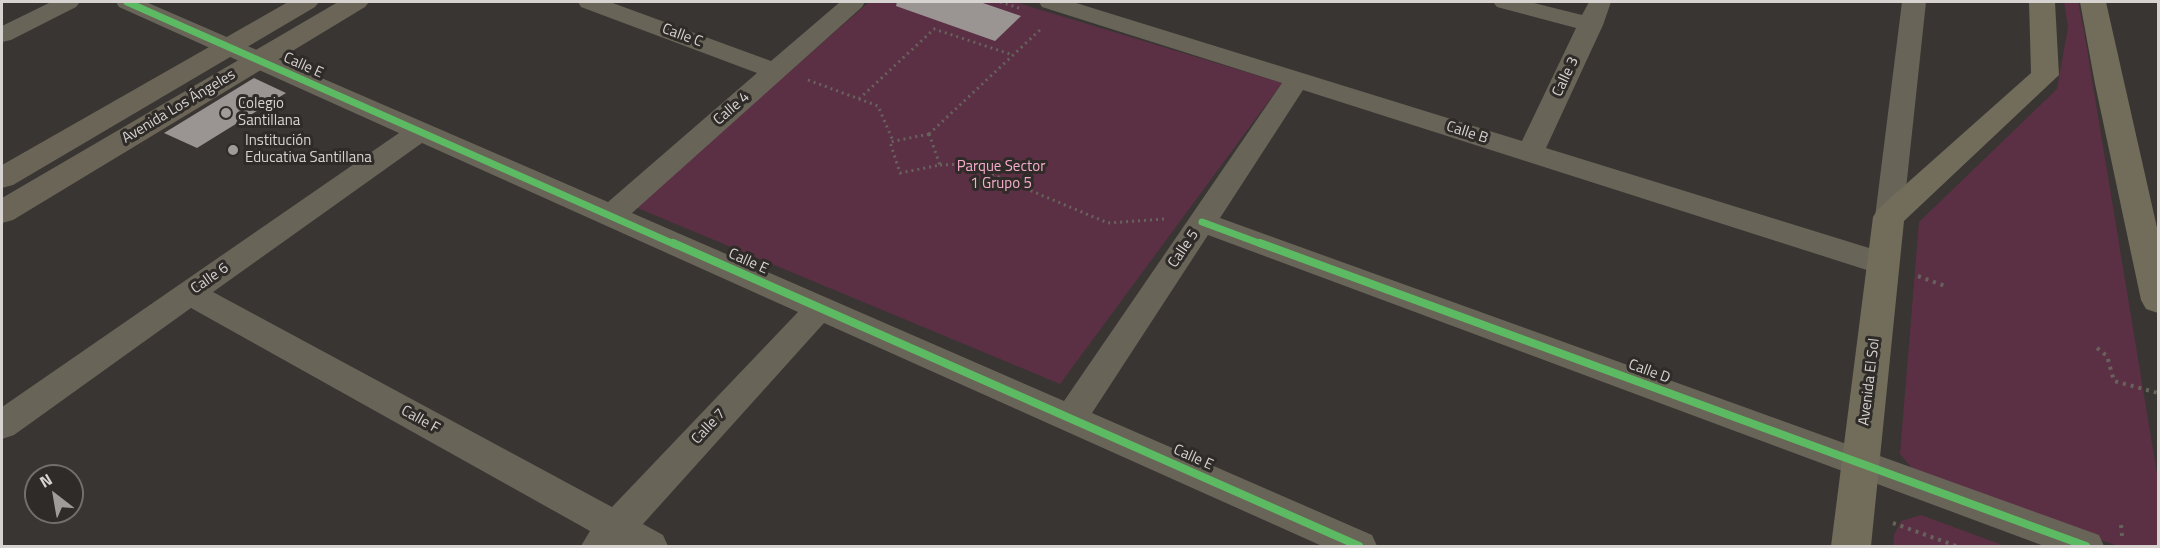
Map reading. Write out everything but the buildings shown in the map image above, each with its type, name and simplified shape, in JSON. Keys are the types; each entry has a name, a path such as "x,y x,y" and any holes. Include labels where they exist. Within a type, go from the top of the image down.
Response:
{"main road":[{"path":"1889,217 2045,75 2042,2"},
{"path":"2093,2 2109,84 2158,300"},
{"name":"Avenida El Sol","path":"1851,546 1889,217"}],"street":[{"path":"2,35 68,2"},
{"name":"Calle E","path":"127,2 1359,546"},
{"name":"Avenida Los Ángeles","path":"2,178 306,2"},
{"name":"Avenida Los Ángeles","path":"2,212 356,2"},
{"name":"Calle C","path":"589,2 776,70"},
{"name":"Calle 4","path":"610,216 854,2"},
{"path":"1505,2 1591,25"},
{"name":"Calle 3","path":"1530,153 1600,2"},
{"name":"Avenida El Sol","path":"1889,217 1914,2"},
{"name":"Calle B","path":"1056,9 1100,8 1298,80 1884,264"},
{"name":"Calle 5","path":"1070,419 1298,80"},
{"name":"Calle 6","path":"2,425 419,132"},
{"name":"Calle D","path":"1201,224 2086,546"},
{"name":"Calle F","path":"189,293 608,537 650,546"},
{"name":"Calle 7","path":"608,537 820,308"}],"path":[{"path":"1000,2 1056,9"},
{"path":"1056,9 1013,56 929,134 890,142 900,173 939,165 968,164 1108,224 1177,218 1201,224"},
{"path":"859,99 934,29 1013,56"},
{"path":"776,70 878,106 893,141"},
{"path":"929,134 939,165"},
{"path":"2097,348 2107,356 2114,381 2158,393"},
{"path":"1856,509 1956,546"}],"green space":[{"name":"Parque Sector 1 Grupo 5","path":"869,2 1015,2 1282,83 1060,384 635,207"},
{"path":"2064,2 2078,2 2084,31 2158,480 2158,546 2118,546 1947,486 1916,473 1900,454 1919,222 2057,89 2068,27"},
{"path":"1921,515 2005,546 1893,546 1894,535 1901,521"}],"cycle path":[{"path":"127,2 1359,546"},
{"path":"1202,222 2086,546"}],"place":[{"name":"Colegio Santillana","path":"226,113"},
{"name":"Institución Educativa Santillana","path":"233,150"}]}
